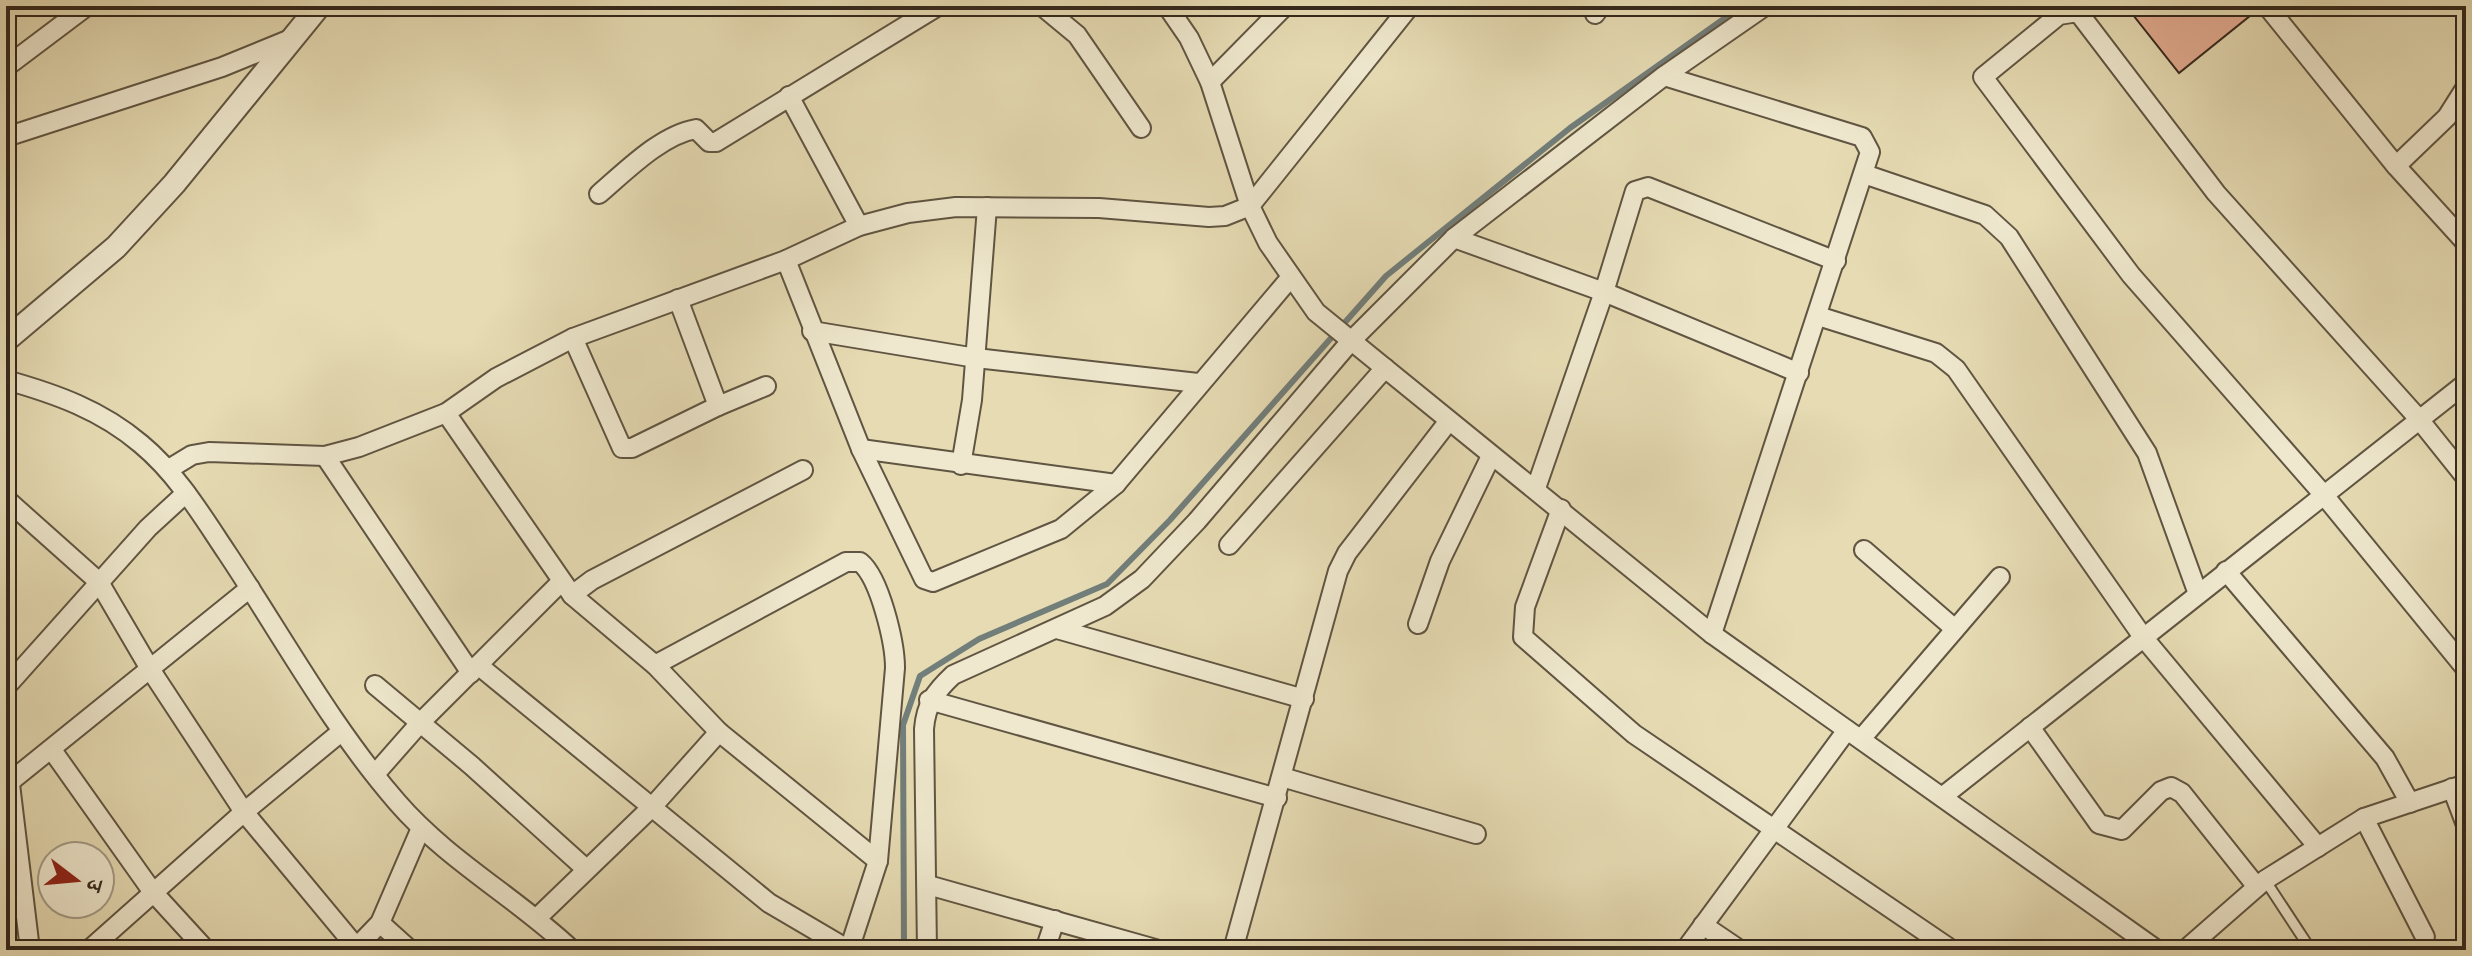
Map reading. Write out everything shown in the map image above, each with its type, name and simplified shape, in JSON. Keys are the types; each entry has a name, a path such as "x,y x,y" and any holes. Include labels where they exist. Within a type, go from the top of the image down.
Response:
{"street":[{"path":"6,67 87,6"},
{"path":"6,340 116,247 174,184 319,6"},
{"path":"599,194 660,145 696,129 709,142 716,142 938,6"},
{"path":"1042,6 1077,35 1141,128"},
{"path":"1167,6 1189,38 1210,82 1250,206 1291,277 1316,312 1345,339 1491,456 1536,488 1608,552 1712,634 1942,797 2130,942 2157,950"},
{"path":"1210,82 1285,6"},
{"path":"169,469 192,455 209,452 325,456 371,443 446,413 496,378 573,338 786,260 859,226 908,213 987,207 1099,208 1225,216 1250,206 1406,11 1386,6"},
{"path":"927,950 924,729 929,700 953,675 1105,606 1162,560 1345,339 1454,238 1664,76 1765,6"},
{"path":"2267,6 2396,166 2466,243"},
{"path":"2466,478 2418,418 2216,193 2087,19 2078,12 2059,15 1983,77 2131,275 2323,494 2466,669"},
{"path":"6,137 222,67 295,37"},
{"path":"1664,76 1862,137 1870,152 1712,634"},
{"path":"2396,166 2447,117 2466,87"},
{"path":"789,96 859,226"},
{"path":"1864,174 1985,215 2009,237 2147,453 2198,594"},
{"path":"1536,488 1604,292 1632,197 1642,187 1836,261"},
{"path":"961,465 976,358 987,207"},
{"path":"1454,238 1604,292 1799,373"},
{"path":"786,260 861,449 924,579 933,582 1061,529 1116,484 1143,456 1198,383 1291,277"},
{"path":"678,299 718,406"},
{"path":"1818,316 1936,353 1956,369 2143,637 2318,847"},
{"path":"812,331 976,358 1198,383"},
{"path":"573,338 622,448 632,448 766,386"},
{"path":"1229,545 1385,368"},
{"path":"6,380 54,393 95,411 140,443 169,469 250,588 341,732 421,828 538,917 572,950"},
{"path":"1942,797 2466,383"},
{"path":"446,413 566,589 655,665 719,732 878,861"},
{"path":"1233,950 1338,571 1347,553 1448,422"},
{"path":"861,449 1116,484"},
{"path":"325,456 475,669 653,806 769,903 849,950 878,861 895,656 893,640 866,567 854,560 846,562 655,665"},
{"path":"1418,624 1440,561 1491,456"},
{"path":"376,773 420,723 475,669 566,589 592,580 803,470"},
{"path":"6,687 99,582 186,493"},
{"path":"6,499 99,582 150,669 244,812 355,949 380,923 421,828"},
{"path":"1561,509 1525,607 1523,637 1634,734 1952,950"},
{"path":"1864,550 1955,629"},
{"path":"2226,571 2385,758 2410,803"},
{"path":"1685,950 1774,829 1854,735 2000,577"},
{"path":"30,950 8,784 250,588"},
{"path":"1057,629 1304,699"},
{"path":"375,685 586,869"},
{"path":"929,700 1277,798"},
{"path":"2030,727 2099,824 2122,830 2161,791 2171,787 2182,793 2261,883"},
{"path":"89,950 152,891 341,732"},
{"path":"538,917 653,806 719,732"},
{"path":"52,750 152,891 206,950"},
{"path":"1282,777 1476,834"},
{"path":"2185,950 2261,883 2364,818 2459,786 2466,825"},
{"path":"2364,818 2425,937"},
{"path":"928,885 1159,950"},
{"path":"1045,950 1055,920"},
{"path":"380,923 410,950"},
{"path":"1703,925 1740,950"}],"lane":[{"path":"2261,883 2311,950"}],"building":[{"path":"2126,6 2255,6 2256,11 2179,73"}],"waterway":[{"path":"904,950 903,725 920,676 979,639 1107,584 1170,520 1386,276 1570,128 1742,6"}]}
